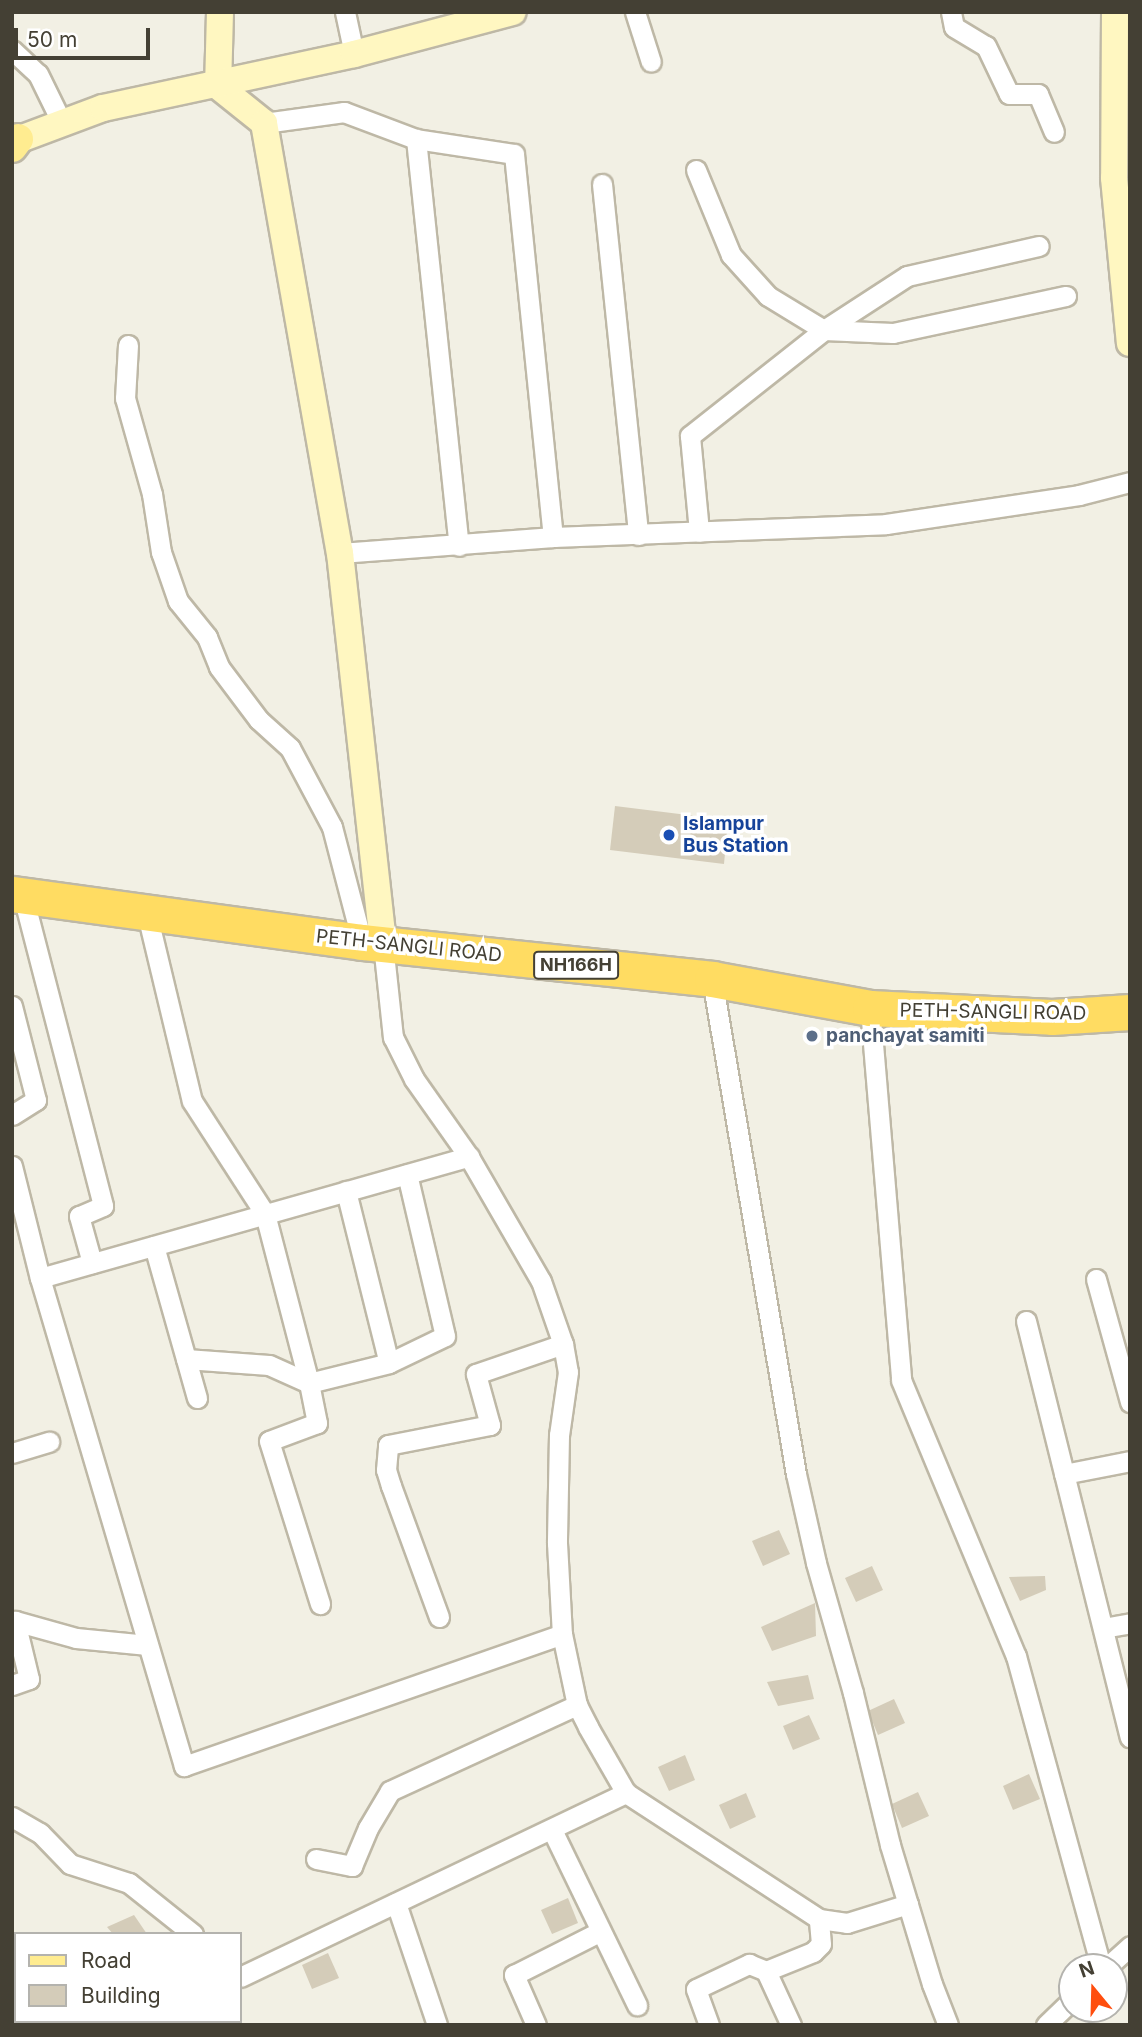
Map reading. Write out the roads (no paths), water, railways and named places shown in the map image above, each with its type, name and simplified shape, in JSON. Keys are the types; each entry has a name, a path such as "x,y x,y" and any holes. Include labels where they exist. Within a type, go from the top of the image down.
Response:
{"highway":[{"name":"PETH-SANGLI ROAD","path":"18,895 372,943 712,979 870,1008 1052,1017 1130,1012"}],"street":[{"path":"218,86 220,12"},
{"path":"345,12 354,54"},
{"path":"14,143 61,121 103,108 218,86 354,54 512,12"},
{"path":"635,12 650,62"},
{"path":"951,12 954,27 986,46 1009,94 1038,94 1054,132"},
{"path":"1115,12 1114,178 1130,344"},
{"path":"12,50 38,74 61,121"},
{"path":"218,86 264,123 340,553 372,943"},
{"path":"264,123 344,112 416,139 514,154 553,537"},
{"path":"416,139 459,546"},
{"path":"696,170 731,254 768,296 824,330 893,333 1066,296"},
{"path":"602,184 638,535"},
{"path":"699,532 690,436 824,330 907,276 1040,246"},
{"path":"128,345 125,398 152,494 162,552 178,601 207,637 219,667 243,699 259,720 290,748 332,827 372,943 393,1037 414,1079 469,1157 541,1281 563,1344 568,1372 559,1435 557,1543 562,1634 577,1705 626,1793 819,1919 847,1923 908,1904"},
{"path":"340,553 553,537 886,524 1079,495 1130,482"},
{"path":"18,895 103,1206 79,1216 92,1263"},
{"path":"147,914 192,1101 265,1214 309,1383 317,1423 269,1441 320,1604"},
{"path":"712,979 796,1474 816,1563 908,1904 948,2025"},
{"path":"12,1006 36,1100 12,1115"},
{"path":"870,1008 901,1380 1016,1656 1097,1953"},
{"path":"40,1278 469,1157"},
{"path":"12,1166 40,1278 184,1766 562,1634"},
{"path":"186,1359 269,1365 309,1383 389,1363 445,1336 407,1174"},
{"path":"346,1191 389,1363"},
{"path":"154,1246 197,1398"},
{"path":"1097,1279 1130,1402"},
{"path":"1026,1321 1130,1737"},
{"path":"439,1617 386,1470 388,1445 490,1424 476,1374 563,1344"},
{"path":"12,1453 49,1442"},
{"path":"1064,1474 1130,1461"},
{"path":"12,1685 29,1679 15,1621 76,1638 148,1644"},
{"path":"1103,1629 1130,1623"},
{"path":"316,1859 352,1866 368,1828 390,1791 577,1705"},
{"path":"243,1971 397,1903 626,1793"},
{"path":"12,1817 40,1833 70,1864 129,1883 190,1932"},
{"path":"552,1830 637,2005"},
{"path":"397,1903 437,2025"},
{"path":"765,1971 813,1952 821,1944 819,1919"},
{"path":"536,2025 514,1975 601,1931"},
{"path":"709,2025 696,1989 749,1964 765,1971 790,2025"}],"place":[{"name":"Islampur Bus Station","path":"669,835"},
{"name":"panchayat samiti","path":"812,1036"}]}
